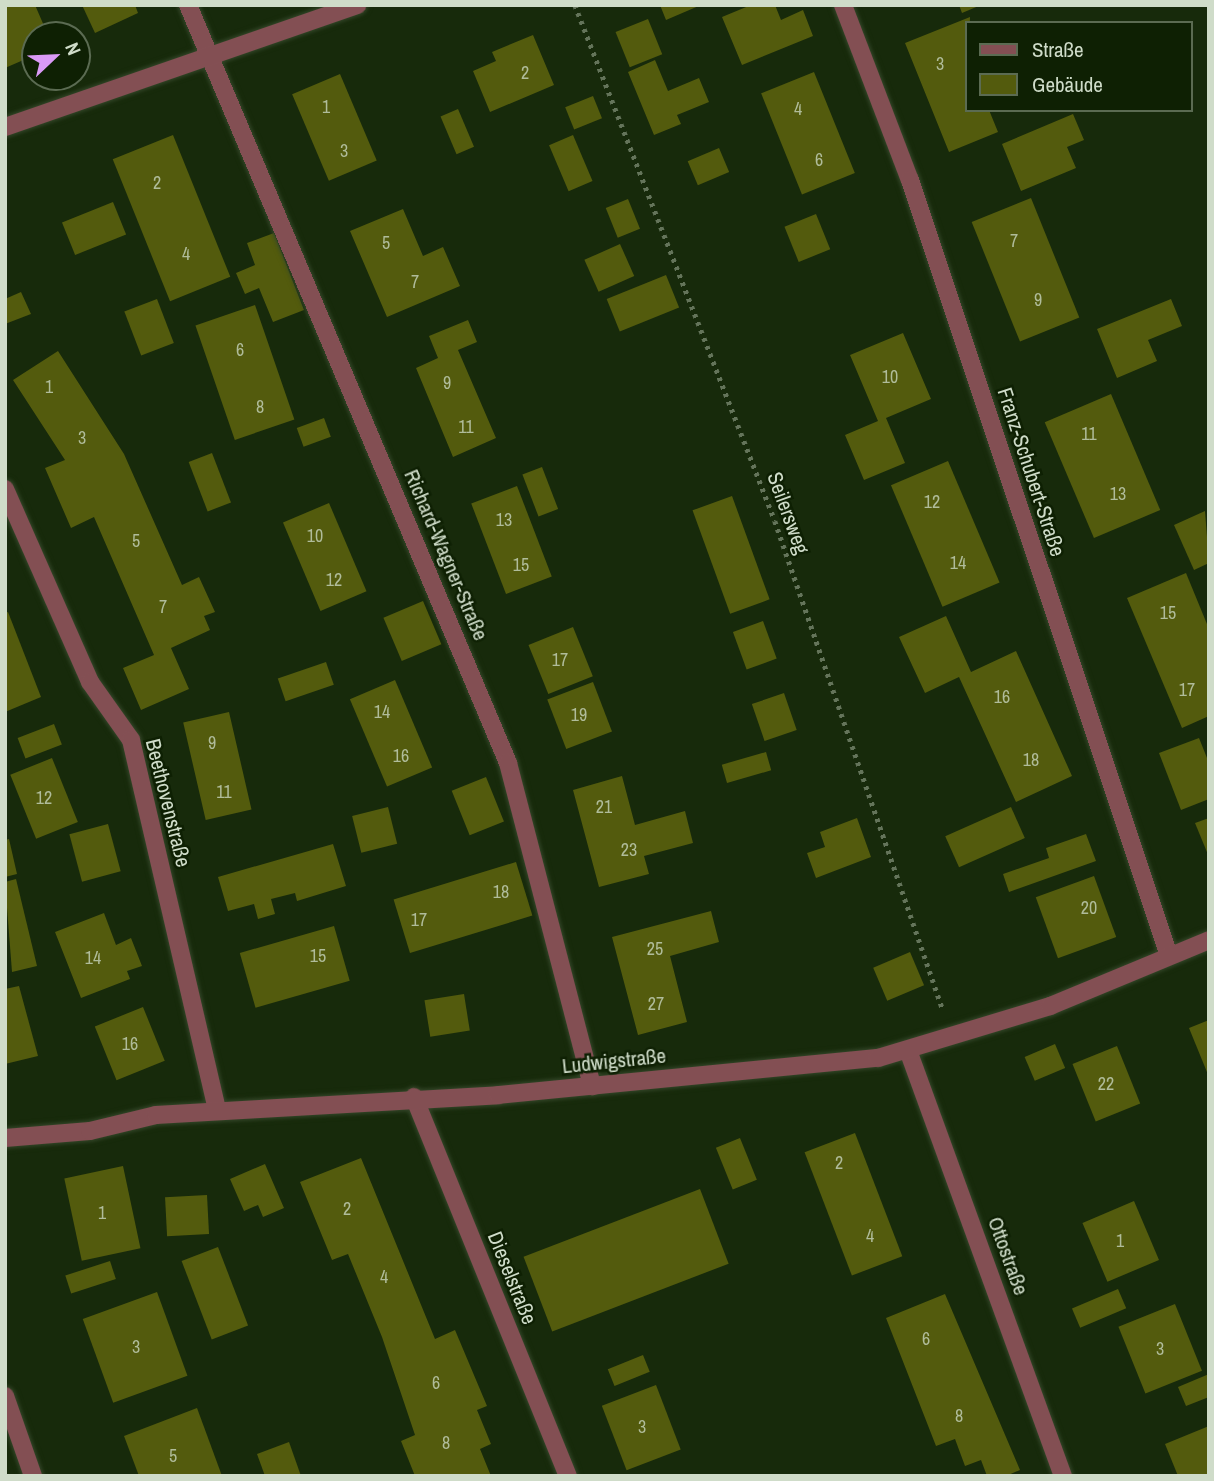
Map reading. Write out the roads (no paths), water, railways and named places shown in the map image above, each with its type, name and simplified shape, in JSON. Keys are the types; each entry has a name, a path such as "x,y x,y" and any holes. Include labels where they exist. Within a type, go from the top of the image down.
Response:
{"street":[{"name":"Richard-Wagner-Straße","path":"188,5 215,56 508,763 592,1086"},
{"path":"5,127 357,5"},
{"name":"Franz-Schubert-Straße","path":"843,5 910,180 1168,956"},
{"name":"Beethovenstraße","path":"5,489 90,682 131,740 217,1110"},
{"name":"Ludwigstraße","path":"5,1138 217,1110 592,1086 909,1053 1050,1006 1209,940"},
{"name":"Ottostraße","path":"909,1053 1063,1476"},
{"name":"Dieselstraße","path":"414,1097 568,1476"},
{"path":"5,1396 33,1476"}]}
